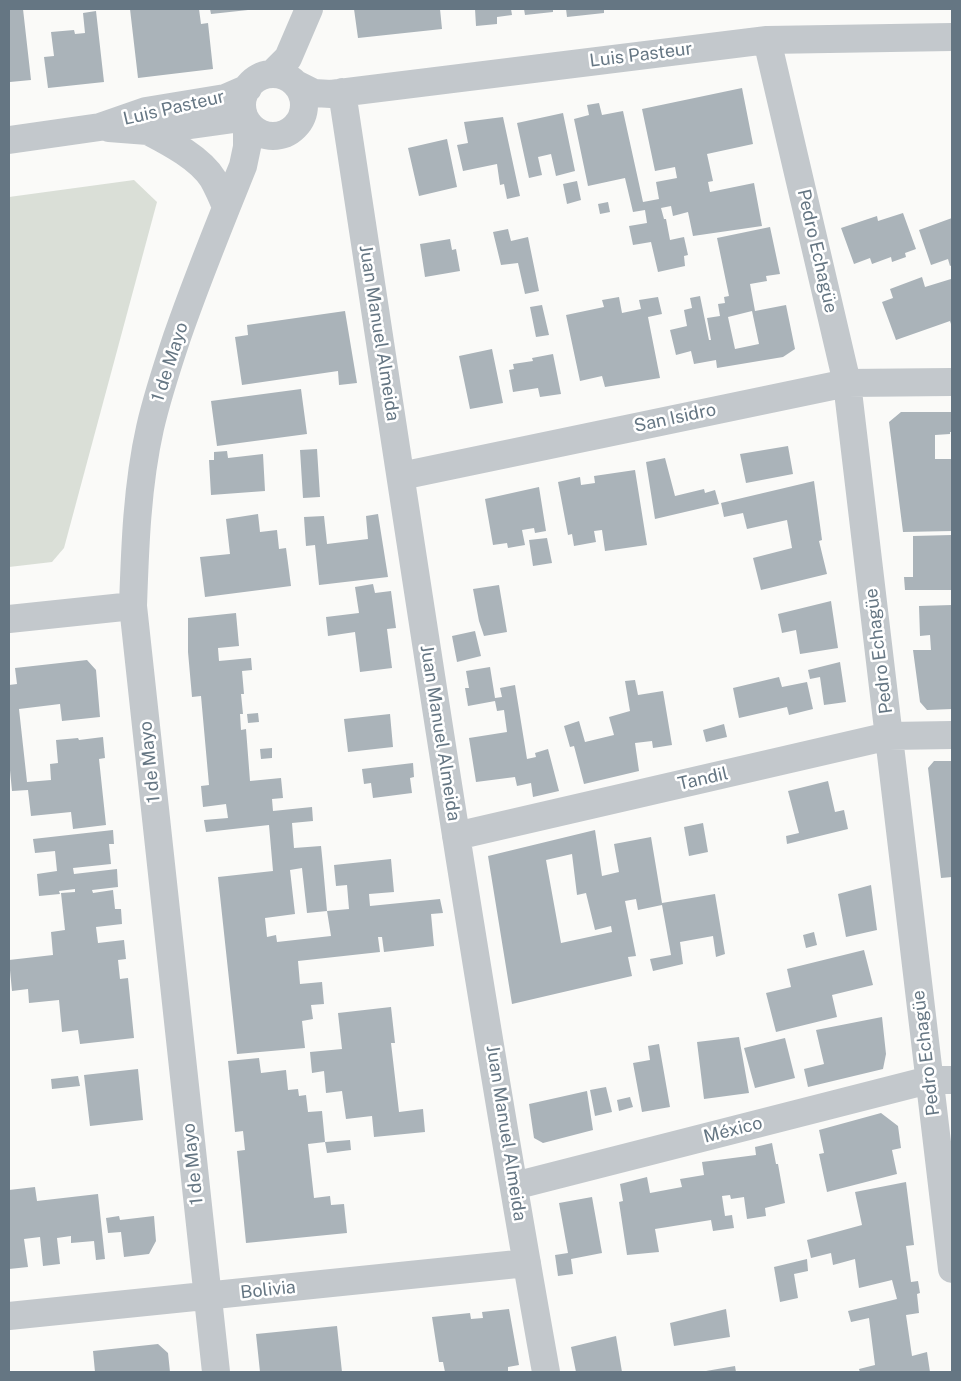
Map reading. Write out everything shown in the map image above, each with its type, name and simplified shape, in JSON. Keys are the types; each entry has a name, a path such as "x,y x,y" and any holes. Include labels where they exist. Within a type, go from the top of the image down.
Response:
{"street":[{"path":"287,74 309,9"},
{"name":"Luis Pasteur","path":"287,74 314,93 337,93 767,40 952,37"},
{"name":"Pedro Echagüe","path":"767,40 847,383 889,736 941,1080 952,1269"},
{"path":"287,74 303,96 304,110 299,123 288,132 276,136 260,133 255,130 243,114 243,100 248,88 258,78 287,74"},
{"name":"Luis Pasteur","path":"9,140 100,127 146,110 225,98 248,88"},
{"name":"Luis Pasteur","path":"304,110 320,100 337,93"},
{"name":"Juan Manuel Almeida","path":"337,93 401,476 456,836 546,1372"},
{"name":"Luis Pasteur","path":"100,127 148,131 234,119 247,121"},
{"name":"1 de Mayo","path":"216,1372 133,606 138,506 150,428 165,373 190,299 242,166 247,147 247,121"},
{"name":"Luis Pasteur","path":"148,131 177,147 204,169 220,191 226,207"},
{"name":"1 de Mayo","path":"242,166 261,146 276,136"},
{"name":"San Isidro","path":"401,476 847,383 952,382"},
{"path":"9,619 133,606"},
{"name":"Tandil","path":"456,836 889,736 952,735"},
{"name":"México","path":"514,1186 941,1080"},
{"name":"Bolivia","path":"9,1316 527,1263"}],"shaded area":[{"path":"134,180 157,202 64,548 52,562 9,567 9,197"}],"building":[{"path":"9,9 23,9 31,80 10,82"},
{"path":"130,9 199,9 201,24 208,23 213,69 138,78"},
{"path":"210,9 248,9 248,10 211,14"},
{"path":"354,9 440,9 442,29 358,38"},
{"path":"475,9 511,9 512,15 497,17 497,24 476,26"},
{"path":"524,9 553,9 553,12 525,15"},
{"path":"566,9 604,9 604,13 567,17"},
{"path":"96,11 104,82 48,88 44,57 54,56 51,32 74,30 75,34 85,33 83,13"},
{"path":"742,88 753,144 707,154 713,181 708,182 710,192 754,183 762,226 693,236 688,212 673,216 671,206 661,208 664,219 666,219 670,240 684,237 688,255 684,256 685,266 658,272 651,242 633,245 629,226 647,223 645,210 633,212 625,178 588,186 574,119 589,115 587,105 599,103 602,115 623,111 643,202 659,199 656,182 677,178 675,167 655,171 642,109"},
{"path":"563,113 575,171 556,176 551,154 538,157 542,175 529,178 517,123"},
{"path":"503,117 520,196 507,199 504,184 500,185 497,164 463,171 457,145 468,143 464,122"},
{"path":"447,139 457,187 419,196 408,148"},
{"path":"577,181 581,200 567,204 563,184"},
{"path":"608,202 610,212 600,214 598,204"},
{"path":"903,213 916,249 905,253 906,257 892,262 891,257 872,264 870,258 854,264 841,228 877,216 878,221"},
{"path":"952,218 952,265 950,266 948,259 931,265 919,230"},
{"path":"770,227 780,274 766,276 767,281 750,284 755,311 786,305 795,349 783,357 717,368 716,360 694,364 691,351 676,355 670,330 687,326 684,310 692,308 690,298 700,296 709,340 711,340 707,318 720,316 718,304 725,303 724,297 729,296 717,238","holes":["752,311 759,344 735,349 728,317"]},
{"path":"508,229 511,241 528,237 539,291 525,294 518,263 501,265 493,232"},
{"path":"450,239 452,250 456,249 460,271 425,277 420,244"},
{"path":"922,277 925,287 951,279 952,327 950,321 896,340 882,302 893,298 890,289"},
{"path":"619,297 622,313 641,309 639,300 658,297 662,314 648,317 660,378 605,387 602,376 580,381 566,315 604,307 602,300"},
{"path":"542,305 549,335 536,337 530,307"},
{"path":"345,311 357,383 339,385 338,371 242,385 235,337 248,335 247,325"},
{"path":"492,349 503,403 470,409 459,356"},
{"path":"553,354 561,394 540,397 538,388 513,392 509,370 514,369 513,364 533,361 532,358"},
{"path":"301,389 307,434 217,446 211,401"},
{"path":"901,412 952,412 952,432 950,434 935,435 935,459 952,459 952,531 903,532 889,422"},
{"path":"788,446 793,474 746,483 740,454"},
{"path":"317,449 320,497 303,498 300,450"},
{"path":"227,451 228,458 263,454 265,491 211,495 209,460 214,460 214,452"},
{"path":"665,458 675,496 704,489 705,493 715,490 719,504 655,519 646,462"},
{"path":"635,470 647,545 605,551 602,530 594,531 596,542 574,546 572,534 568,535 558,482 580,477 581,485 595,483 594,476"},
{"path":"814,481 822,540 819,541 827,574 761,590 753,558 792,548 787,520 747,529 743,513 724,517 721,503"},
{"path":"539,487 546,531 535,533 534,528 522,530 525,545 508,548 507,543 493,545 485,499"},
{"path":"258,514 260,532 277,530 279,549 286,548 291,586 205,597 200,557 230,554 226,519"},
{"path":"378,514 388,577 319,585 315,545 306,546 304,517 324,516 327,544 368,539 366,516"},
{"path":"952,535 952,590 905,590 904,577 913,577 913,536"},
{"path":"547,538 552,563 533,566 529,540"},
{"path":"373,584 375,593 391,591 396,628 387,629 392,668 360,672 355,632 328,636 326,617 359,613 355,587"},
{"path":"499,585 507,632 484,636 473,589"},
{"path":"831,601 838,648 800,654 796,630 782,633 778,614"},
{"path":"952,605 952,709 927,710 920,702 913,650 931,650 930,635 920,636 919,606"},
{"path":"236,613 239,646 218,648 219,661 251,658 252,670 242,671 244,694 241,694 243,714 240,714 241,730 246,729 250,781 281,778 283,798 272,799 273,811 312,807 313,821 292,823 294,848 321,846 327,911 349,909 347,885 336,886 334,865 391,859 394,892 369,894 370,906 440,899 443,913 431,914 434,946 384,952 382,937 378,937 380,952 298,961 300,984 322,982 324,1004 311,1005 313,1019 302,1021 305,1048 237,1054 218,877 273,871 269,825 206,832 204,820 228,818 226,804 203,807 201,786 209,785 201,696 192,697 188,652 188,618","holes":["302,868 307,913 327,911 331,936 277,942 276,935 267,937 265,918 295,914 290,870"]},
{"path":"475,631 481,656 457,662 452,636"},
{"path":"87,660 96,670 100,717 62,721 60,704 19,709 27,782 51,780 50,764 58,763 56,740 103,737 105,758 99,759 106,825 73,829 71,812 31,816 28,790 12,791 9,760 9,685 17,684 15,668"},
{"path":"840,662 846,702 824,705 820,677 810,679 808,670"},
{"path":"490,667 495,698 502,697 500,688 515,685 527,759 536,757 535,753 548,749 559,791 533,797 531,783 517,786 515,777 476,782 469,738 507,732 504,710 497,711 495,701 468,706 465,688 469,688 466,671"},
{"path":"779,677 782,687 807,682 813,709 789,715 787,707 739,718 733,688"},
{"path":"635,680 638,695 663,691 672,745 653,748 652,741 635,743 639,771 584,784 574,746 570,747 564,726 579,721 585,742 614,735 609,717 630,711 625,681"},
{"path":"258,713 259,722 248,723 247,714"},
{"path":"390,714 393,747 348,752 344,719"},
{"path":"724,724 727,737 706,742 703,730"},
{"path":"272,748 272,758 261,759 260,749"},
{"path":"934,761 952,761 952,877 941,878 928,768"},
{"path":"413,763 414,777 410,778 412,793 373,798 371,783 364,784 362,769"},
{"path":"828,781 835,812 844,810 848,829 787,844 786,836 799,833 788,791"},
{"path":"703,823 708,852 689,856 684,827"},
{"path":"113,830 114,844 109,844 111,864 73,868 74,874 117,869 118,887 92,890 93,893 113,890 115,909 121,909 122,924 96,927 98,943 124,940 126,959 118,960 120,979 128,978 134,1038 80,1044 78,1030 62,1032 59,1000 29,1003 28,989 12,991 9,960 53,955 51,932 65,930 61,893 75,892 75,889 59,891 60,894 39,896 37,874 57,871 55,851 35,853 33,839"},
{"path":"595,830 602,876 619,872 614,844 651,837 662,903 715,894 725,954 716,957 713,936 680,942 683,964 653,971 650,959 671,955 662,905 638,910 636,899 625,901 636,956 628,957 632,976 512,1004 488,856","holes":["572,854 577,895 586,893 595,930 611,926 612,932 561,943 546,860"]},
{"path":"871,885 877,930 846,937 838,894"},
{"path":"814,932 817,945 806,948 803,935"},
{"path":"864,950 873,985 832,995 837,1017 776,1032 766,993 791,987 787,969"},
{"path":"391,1007 395,1043 391,1043 399,1112 423,1109 425,1132 374,1137 372,1116 346,1119 342,1091 326,1093 324,1071 312,1073 310,1052 342,1049 338,1013"},
{"path":"882,1017 886,1054 883,1069 808,1087 804,1069 824,1064 816,1030"},
{"path":"739,1037 749,1093 704,1099 697,1042"},
{"path":"785,1038 795,1078 755,1088 744,1048"},
{"path":"659,1044 670,1107 642,1112 633,1063 650,1060 648,1046"},
{"path":"259,1058 261,1073 286,1070 288,1090 298,1089 299,1096 306,1095 308,1112 322,1111 325,1142 308,1144 314,1198 330,1196 331,1205 344,1204 347,1233 246,1243 237,1151 245,1150 243,1131 235,1132 228,1061"},
{"path":"138,1069 143,1120 90,1126 84,1075"},
{"path":"78,1076 80,1086 52,1089 51,1079"},
{"path":"606,1087 612,1112 595,1116 590,1090"},
{"path":"587,1091 593,1130 543,1143 534,1138 529,1104"},
{"path":"630,1097 633,1107 619,1111 617,1100"},
{"path":"881,1113 898,1126 901,1148 892,1150 897,1174 827,1192 819,1154 824,1153 819,1130"},
{"path":"350,1140 351,1150 327,1153 325,1142"},
{"path":"772,1143 785,1203 765,1208 766,1216 747,1219 744,1197 731,1199 730,1195 722,1196 725,1216 732,1215 734,1228 713,1231 711,1220 655,1229 659,1252 627,1255 619,1202 623,1201 620,1184 647,1177 650,1193 682,1187 680,1179 704,1175 702,1162 756,1155 755,1147"},
{"path":"906,1182 914,1245 906,1246 911,1282 918,1281 920,1293 917,1294 919,1313 906,1315 912,1356 927,1352 930,1372 860,1372 859,1369 875,1365 869,1318 851,1322 848,1311 897,1299 892,1280 859,1288 855,1259 833,1265 831,1253 811,1258 807,1240 862,1225 855,1192"},
{"path":"35,1187 37,1201 98,1194 105,1259 96,1260 94,1241 71,1243 71,1236 57,1238 60,1264 43,1266 40,1237 24,1239 28,1267 9,1269 9,1190"},
{"path":"592,1197 602,1253 571,1259 573,1274 558,1276 555,1255 568,1253 559,1203"},
{"path":"119,1216 120,1220 154,1216 156,1241 149,1254 124,1257 121,1232 108,1233 106,1218"},
{"path":"807,1259 808,1271 794,1274 798,1298 780,1302 774,1267"},
{"path":"509,1309 519,1365 508,1367 508,1372 445,1372 443,1362 439,1362 432,1317 470,1313 471,1319 483,1318 482,1312"},
{"path":"726,1309 730,1337 674,1346 670,1323"},
{"path":"337,1326 342,1372 260,1372 256,1334"},
{"path":"616,1336 622,1372 576,1372 571,1347"},
{"path":"158,1344 168,1353 170,1372 95,1372 93,1351"},
{"path":"735,1366 736,1372 706,1372 706,1371"}]}
